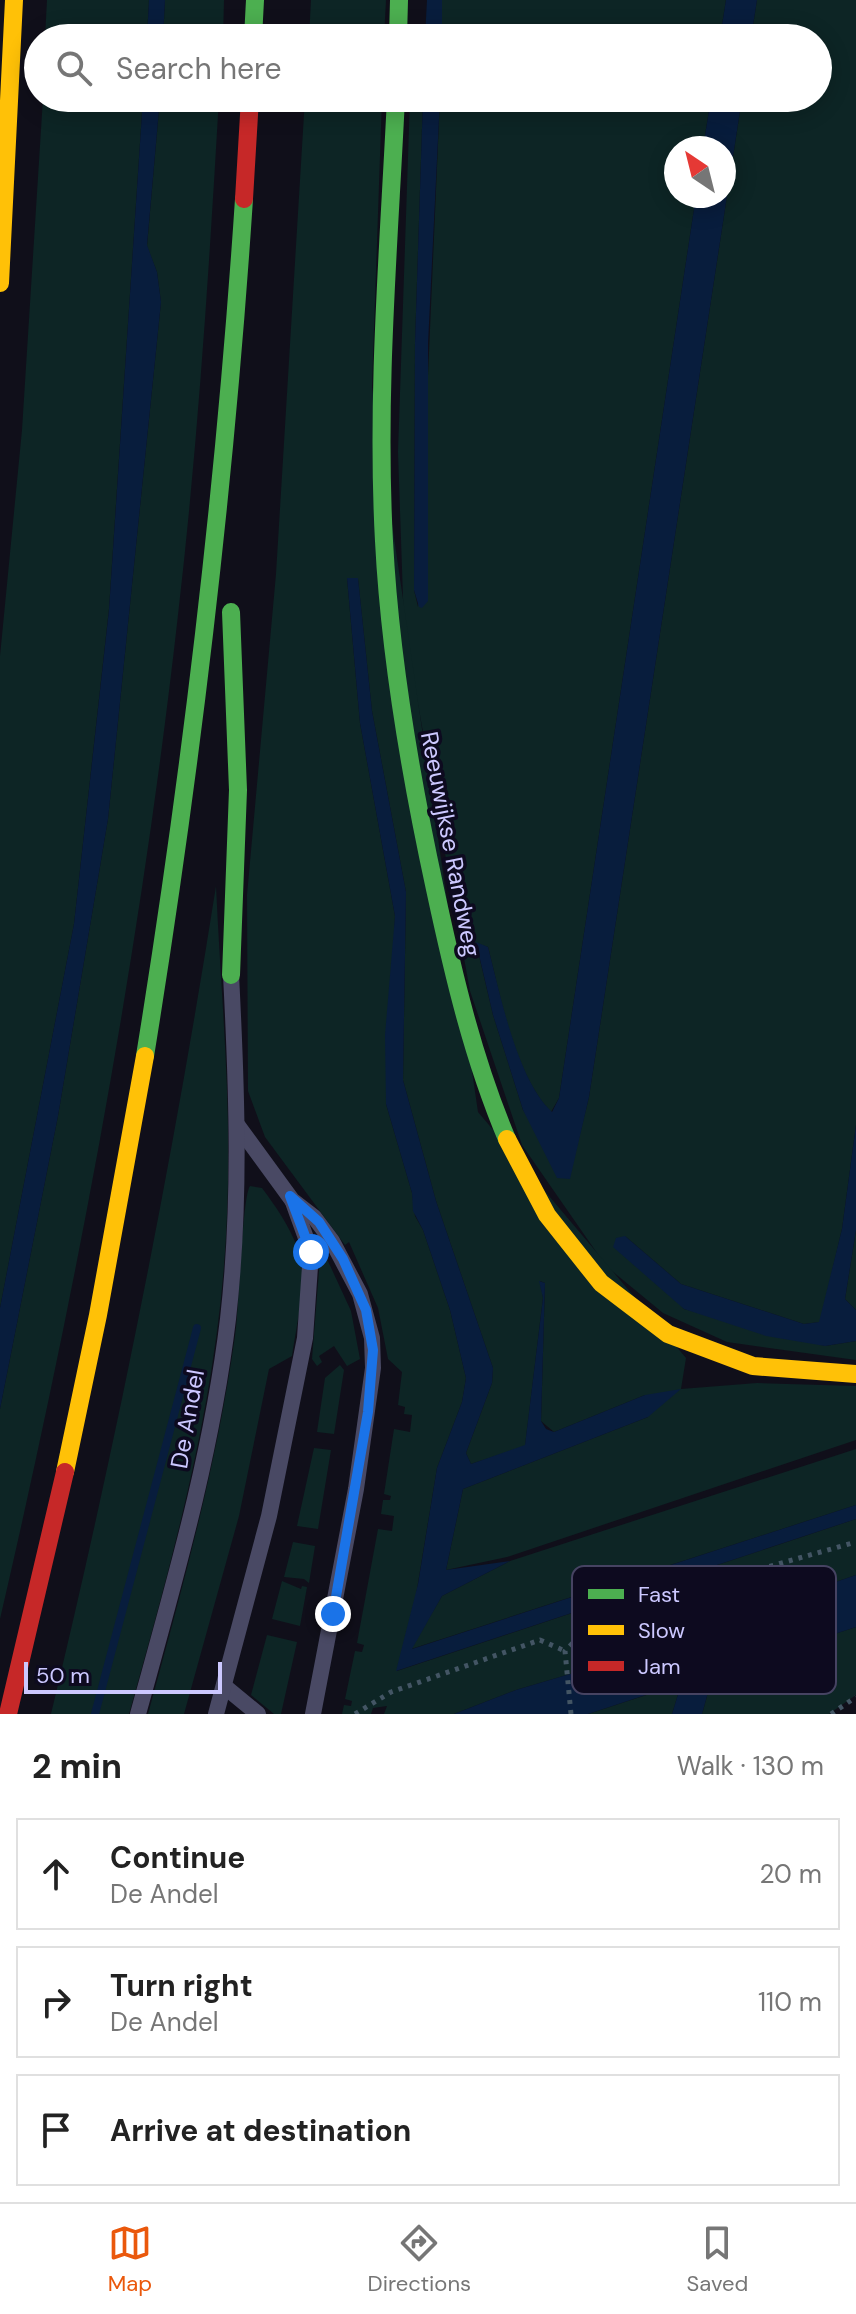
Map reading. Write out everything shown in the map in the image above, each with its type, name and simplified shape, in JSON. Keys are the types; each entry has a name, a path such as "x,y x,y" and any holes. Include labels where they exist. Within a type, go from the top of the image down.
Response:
{"main road":[{"path":"0,283 14,0"},
{"path":"254,24 255,0"},
{"path":"398,24 399,0"},
{"path":"8,1714 90,1360 144,1074 188,789 226,449 249,112"},
{"name":"Reeuwijkse Randweg","path":"396,112 383,470 391,639 405,740 441,924 461,1008 486,1090 514,1159 539,1205 574,1254 625,1303 687,1341 747,1364 793,1372 856,1374"},
{"path":"226,449 238,790 231,975"}],"lane":[{"name":"De Andel","path":"138,1714 188,1534 215,1406 230,1297 238,1126 231,975"},
{"path":"238,1126 290,1196 319,1222 352,1277 370,1325 374,1360 356,1489 313,1714"},
{"path":"216,1714 269,1516 305,1338 311,1252 290,1196"},
{"path":"224,1686 258,1714"}],"path":[{"path":"771,1566 856,1542"},
{"path":"355,1714 391,1692 540,1640 565,1651"},
{"path":"571,1714 565,1651 572,1644"},
{"path":"831,1714 856,1697"}],"green space":[{"path":"47,0 149,0 148,24 46,24"},
{"path":"165,0 224,0 223,24 164,24"},
{"path":"311,0 386,0 385,24 310,24"},
{"path":"442,0 726,0 722,24 442,24"},
{"path":"757,0 856,0 856,1125 842,1229 820,1322 804,1324 681,1284 625,1236 684,1309 825,1346 856,1341 856,1360 727,1342 663,1313 606,1266 522,1145 470,991 404,627 398,452 410,112 423,112 415,343 414,590 418,607 439,112 709,112 705,136 664,136 664,208 694,208 559,1098 551,1112 538,1096 518,1056 488,947 476,943 493,1015 523,1110 569,1179 589,1097 725,208 736,208 736,137 740,112 832,112 832,24 753,24"},
{"path":"42,112 142,112 109,609 74,924 0,1308 0,656 22,430"},
{"path":"159,112 218,112 185,550 145,868 80,1245 0,1619 0,1409 58,1116 108,819 161,302 157,272 147,246"},
{"path":"304,112 382,112 372,387 478,1112 686,1358 681,1389 757,1383 856,1386 856,1440 507,1557 446,1570 463,1489 648,1417 645,1395 554,1432 541,1421 545,1283 540,1281 543,1298 525,1446 471,1464 466,1453 492,1383 493,1368 436,1201 403,1080 406,892 372,711 358,579 347,578 360,723 395,916 386,1104 412,1193 415,1216 423,1230 450,1310 466,1378 462,1402 437,1468 415,1601 397,1671 572,1613 572,1673 516,1690 454,1714 384,1714 387,1706 373,1708 371,1714 342,1714 344,1705 351,1706 352,1701 345,1699 355,1651 362,1652 364,1645 357,1643 378,1529 392,1531 394,1516 381,1514 383,1500 390,1500 391,1496 384,1494 394,1429 410,1432 412,1415 404,1414 405,1407 398,1405 402,1372 388,1359 378,1308 349,1242 345,1245 265,1137 248,1091 247,895 276,574"},
{"path":"216,886 227,1091 227,1214 216,1342 193,1467 129,1714 51,1714 142,1302"},
{"path":"250,1186 262,1188 291,1233 298,1251 302,1286 292,1356 269,1369 239,1516 184,1714 148,1714 198,1526 219,1432 235,1336 245,1211"},
{"path":"856,1230 856,1310 845,1299"},
{"path":"321,1246 351,1311 360,1359 347,1366 334,1346 319,1356 322,1362 317,1366 312,1359"},
{"path":"340,1365 344,1370 334,1434 317,1432 325,1378"},
{"path":"314,1448 331,1450 318,1529 297,1526"},
{"path":"856,1449 856,1505 667,1566 572,1566 572,1597 411,1649 442,1596 510,1561"},
{"path":"856,1519 856,1575 836,1582 836,1566 714,1566"},
{"path":"293,1542 315,1546 309,1583 304,1579 284,1577"},
{"path":"282,1581 301,1589 302,1586 307,1587 300,1626 272,1619"},
{"path":"856,1627 856,1695 829,1714 702,1714 708,1694 836,1694 836,1634"},
{"path":"267,1635 297,1642 281,1714 274,1714 251,1695"},
{"path":"649,1694 678,1694 672,1714 588,1714"}],"water":[{"path":"149,0 165,0 164,24 148,24"},
{"path":"427,0 442,0 442,24 426,24"},
{"path":"726,0 757,0 753,24 722,24"},
{"path":"142,112 159,112 147,245 157,272 161,302 108,819 58,1116 0,1409 0,1308 74,924 109,610"},
{"path":"423,112 439,112 428,344 428,601 422,608 414,590 415,343"},
{"path":"709,112 740,112 736,137 705,136"},
{"path":"694,208 725,208 589,1097 570,1179 557,1178 523,1110 493,1015 476,942 488,947 511,1035 529,1079 552,1112 559,1098"},
{"path":"347,578 358,578 372,711 406,892 403,1080 436,1201 493,1368 492,1383 466,1453 471,1464 525,1445 543,1298 539,1281 545,1283 541,1421 546,1429 554,1432 645,1395 681,1389 648,1417 463,1489 446,1570 510,1561 442,1596 412,1649 572,1597 572,1613 396,1671 418,1584 437,1468 462,1402 466,1378 450,1310 423,1230 413,1211 412,1193 386,1104 385,1035 395,916 360,723"},
{"path":"856,1125 856,1230 845,1299 856,1310 856,1341 825,1346 766,1336 684,1309 613,1247 616,1238 625,1236 681,1284 804,1324 819,1322 842,1229"},
{"path":"856,1505 856,1519 714,1566 668,1566"},
{"path":"856,1575 856,1627 836,1634 836,1582"},
{"path":"572,1673 572,1694 649,1694 588,1714 454,1714 516,1690"},
{"path":"678,1694 708,1694 702,1714 672,1714"}],"waterway":[{"path":"95,1714 197,1328"}],"traffic: fast":[{"path":"254,24 255,0"},
{"path":"398,24 399,0"},
{"path":"395,112 384,319 382,430 384,541 391,629 409,759 449,952 474,1047 507,1139"},
{"path":"145,1056 205,629 227,414 244,199"},
{"path":"231,612 238,790 231,975"}],"traffic: slow":[{"path":"0,283 14,0"},
{"path":"65,1472 98,1315 145,1056"},
{"path":"507,1139 547,1215 601,1283 668,1334 753,1366 856,1374"}],"traffic: jam":[{"path":"244,199 249,112"},
{"path":"8,1714 65,1472"}],"route":[{"path":"311,1252 290,1196 319,1222 343,1259 366,1310 373,1350 368,1412 333,1614"}]}
